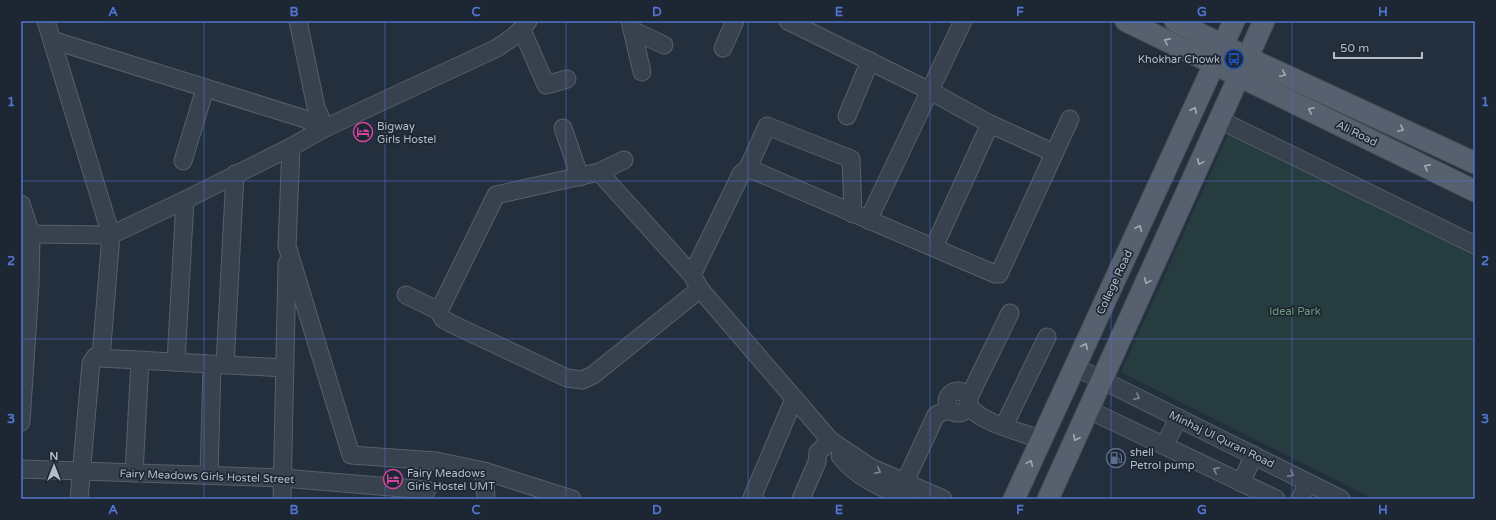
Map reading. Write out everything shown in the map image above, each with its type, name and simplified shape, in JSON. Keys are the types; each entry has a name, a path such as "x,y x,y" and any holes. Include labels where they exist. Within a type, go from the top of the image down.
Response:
{"main road":[{"path":"1126,21 1219,55 1244,67"},
{"path":"1175,21 1219,55"},
{"name":"College Road","path":"1014,499 1040,439 1075,367 1234,21"},
{"path":"1048,499 1264,21"},
{"name":"Ali Road","path":"1244,67 1475,163"},
{"name":"Ali Road","path":"1244,67 1475,191"},
{"path":"1446,176 1456,154"}],"street":[{"path":"46,21 111,235 101,358"},
{"path":"298,21 316,107 325,128"},
{"path":"724,48 735,21"},
{"path":"788,21 930,91 990,124 1054,153"},
{"path":"870,221 874,208 963,21"},
{"path":"26,231 111,235 291,147 325,128 496,49 511,39 525,26 546,85 567,79"},
{"path":"631,26 664,45"},
{"path":"631,26 642,72"},
{"path":"52,40 305,119 325,128"},
{"path":"847,116 870,61"},
{"path":"183,161 205,89"},
{"path":"748,168 995,274 999,274 1070,119"},
{"path":"1220,120 1475,245"},
{"path":"934,247 990,124"},
{"path":"406,295 439,311 444,319 452,324 567,378 582,380 593,375 696,282 741,174 748,168 767,126 851,159 853,214"},
{"path":"563,128 580,176"},
{"path":"282,499 287,246 291,147"},
{"path":"439,311 496,195 599,172 624,160"},
{"path":"599,172 696,282 794,399 833,442 870,467 902,494 943,499"},
{"path":"210,475 235,174"},
{"path":"176,362 185,200"},
{"path":"21,204 26,231 26,285 21,422"},
{"path":"287,246 351,455 436,461 484,472 572,499"},
{"path":"902,494 936,415 950,409 956,413 964,412 1010,313"},
{"path":"1004,426 1047,337"},
{"path":"79,499 91,363 95,357 285,368"},
{"path":"134,473 140,360"},
{"name":"Minhaj Ul Quran Road","path":"1075,367 1341,499"},
{"path":"755,499 752,498 794,399"},
{"path":"969,402 976,414 1040,439"},
{"path":"1089,410 1276,499"},
{"path":"1164,445 1179,418"},
{"path":"801,499 817,462 818,452 833,442"},
{"path":"1242,483 1254,455"},
{"name":"Fairy Meadows Girls Hostel Street","path":"21,469 283,478 392,487"},
{"path":"484,472 486,499"},
{"path":"1300,499 1308,482"}],"green space":[{"name":"Ideal Park","path":"1231,128 1475,255 1475,499 1374,499 1121,372"}],"place":[{"name":"Khokhar Chowk","path":"1234,59"},
{"name":"Bigway Girls Hostel","path":"363,132"},
{"name":"shell Petrol pump","path":"1116,458"},
{"name":"Fairy Meadows Girls Hostel UMT","path":"393,479"}]}
